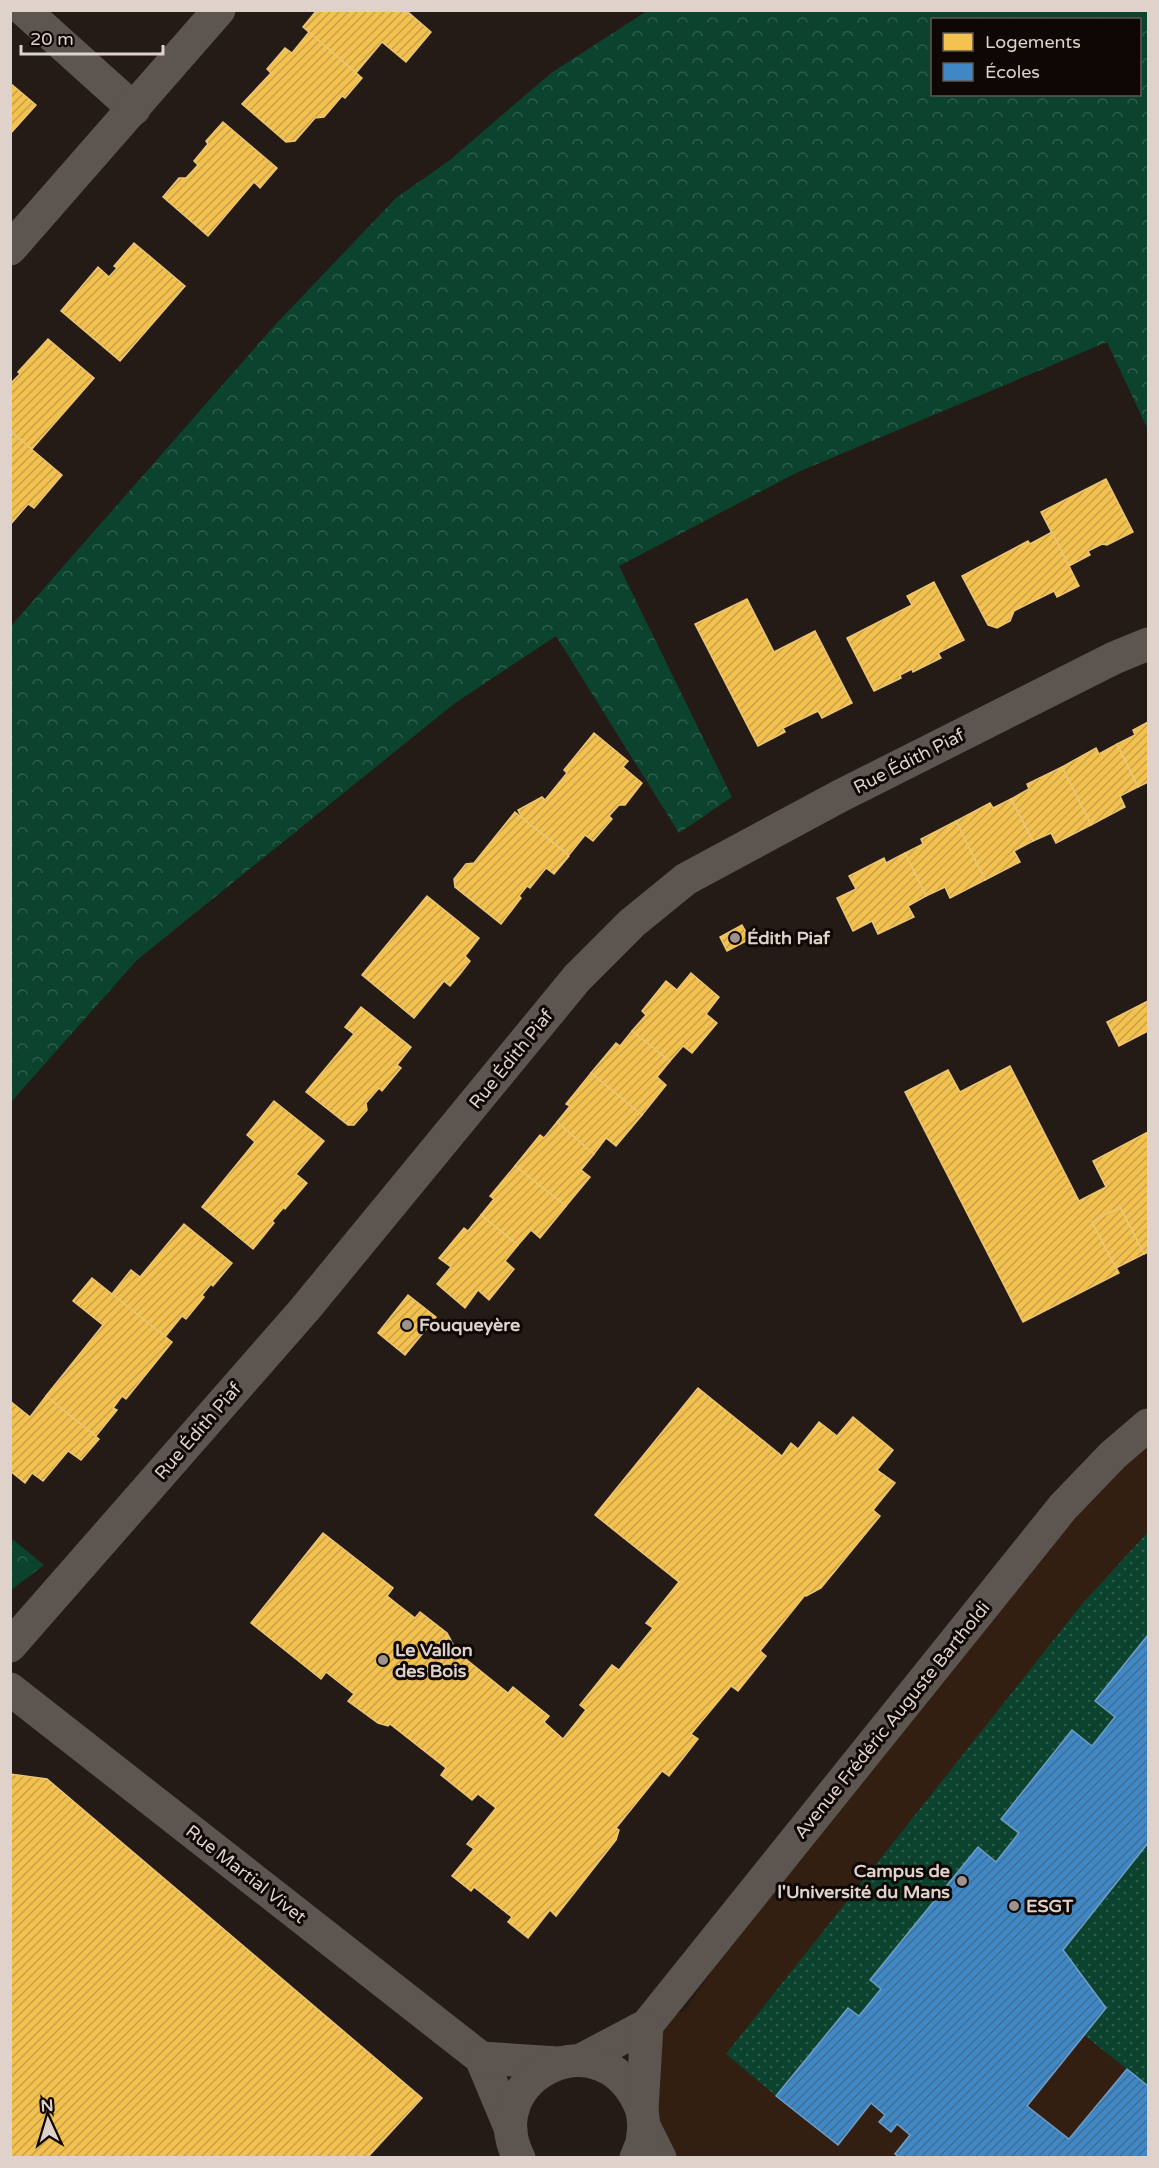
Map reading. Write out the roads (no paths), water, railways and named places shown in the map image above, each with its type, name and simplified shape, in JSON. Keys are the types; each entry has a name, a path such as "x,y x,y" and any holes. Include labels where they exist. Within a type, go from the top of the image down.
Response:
{"street":[{"path":"24,10 134,109"},
{"path":"10,249 219,10"},
{"name":"Rue Édith Piaf","path":"10,1646 305,1309 577,978 632,923 686,879 840,796 1114,658 1149,644"},
{"name":"Avenue Frédéric Auguste Bartholdi","path":"514,2148 513,2111 520,2093 532,2078 647,2025 1064,1507 1113,1455 1149,1425"},
{"name":"Rue Martial Vivet","path":"10,1689 481,2058 514,2148"},
{"path":"636,2157 642,2143 647,2025"},
{"path":"481,2058 597,2063 612,2070 636,2094 643,2118 660,2157"}],"place":[{"name":"Édith Piaf","path":"735,938"},
{"name":"Fouqueyère","path":"407,1325"},
{"name":"Le Vallon des Bois","path":"383,1660"},
{"name":"Campus de l'Université du Mans","path":"962,1881"},
{"name":"ESGT","path":"1014,1906"}]}
